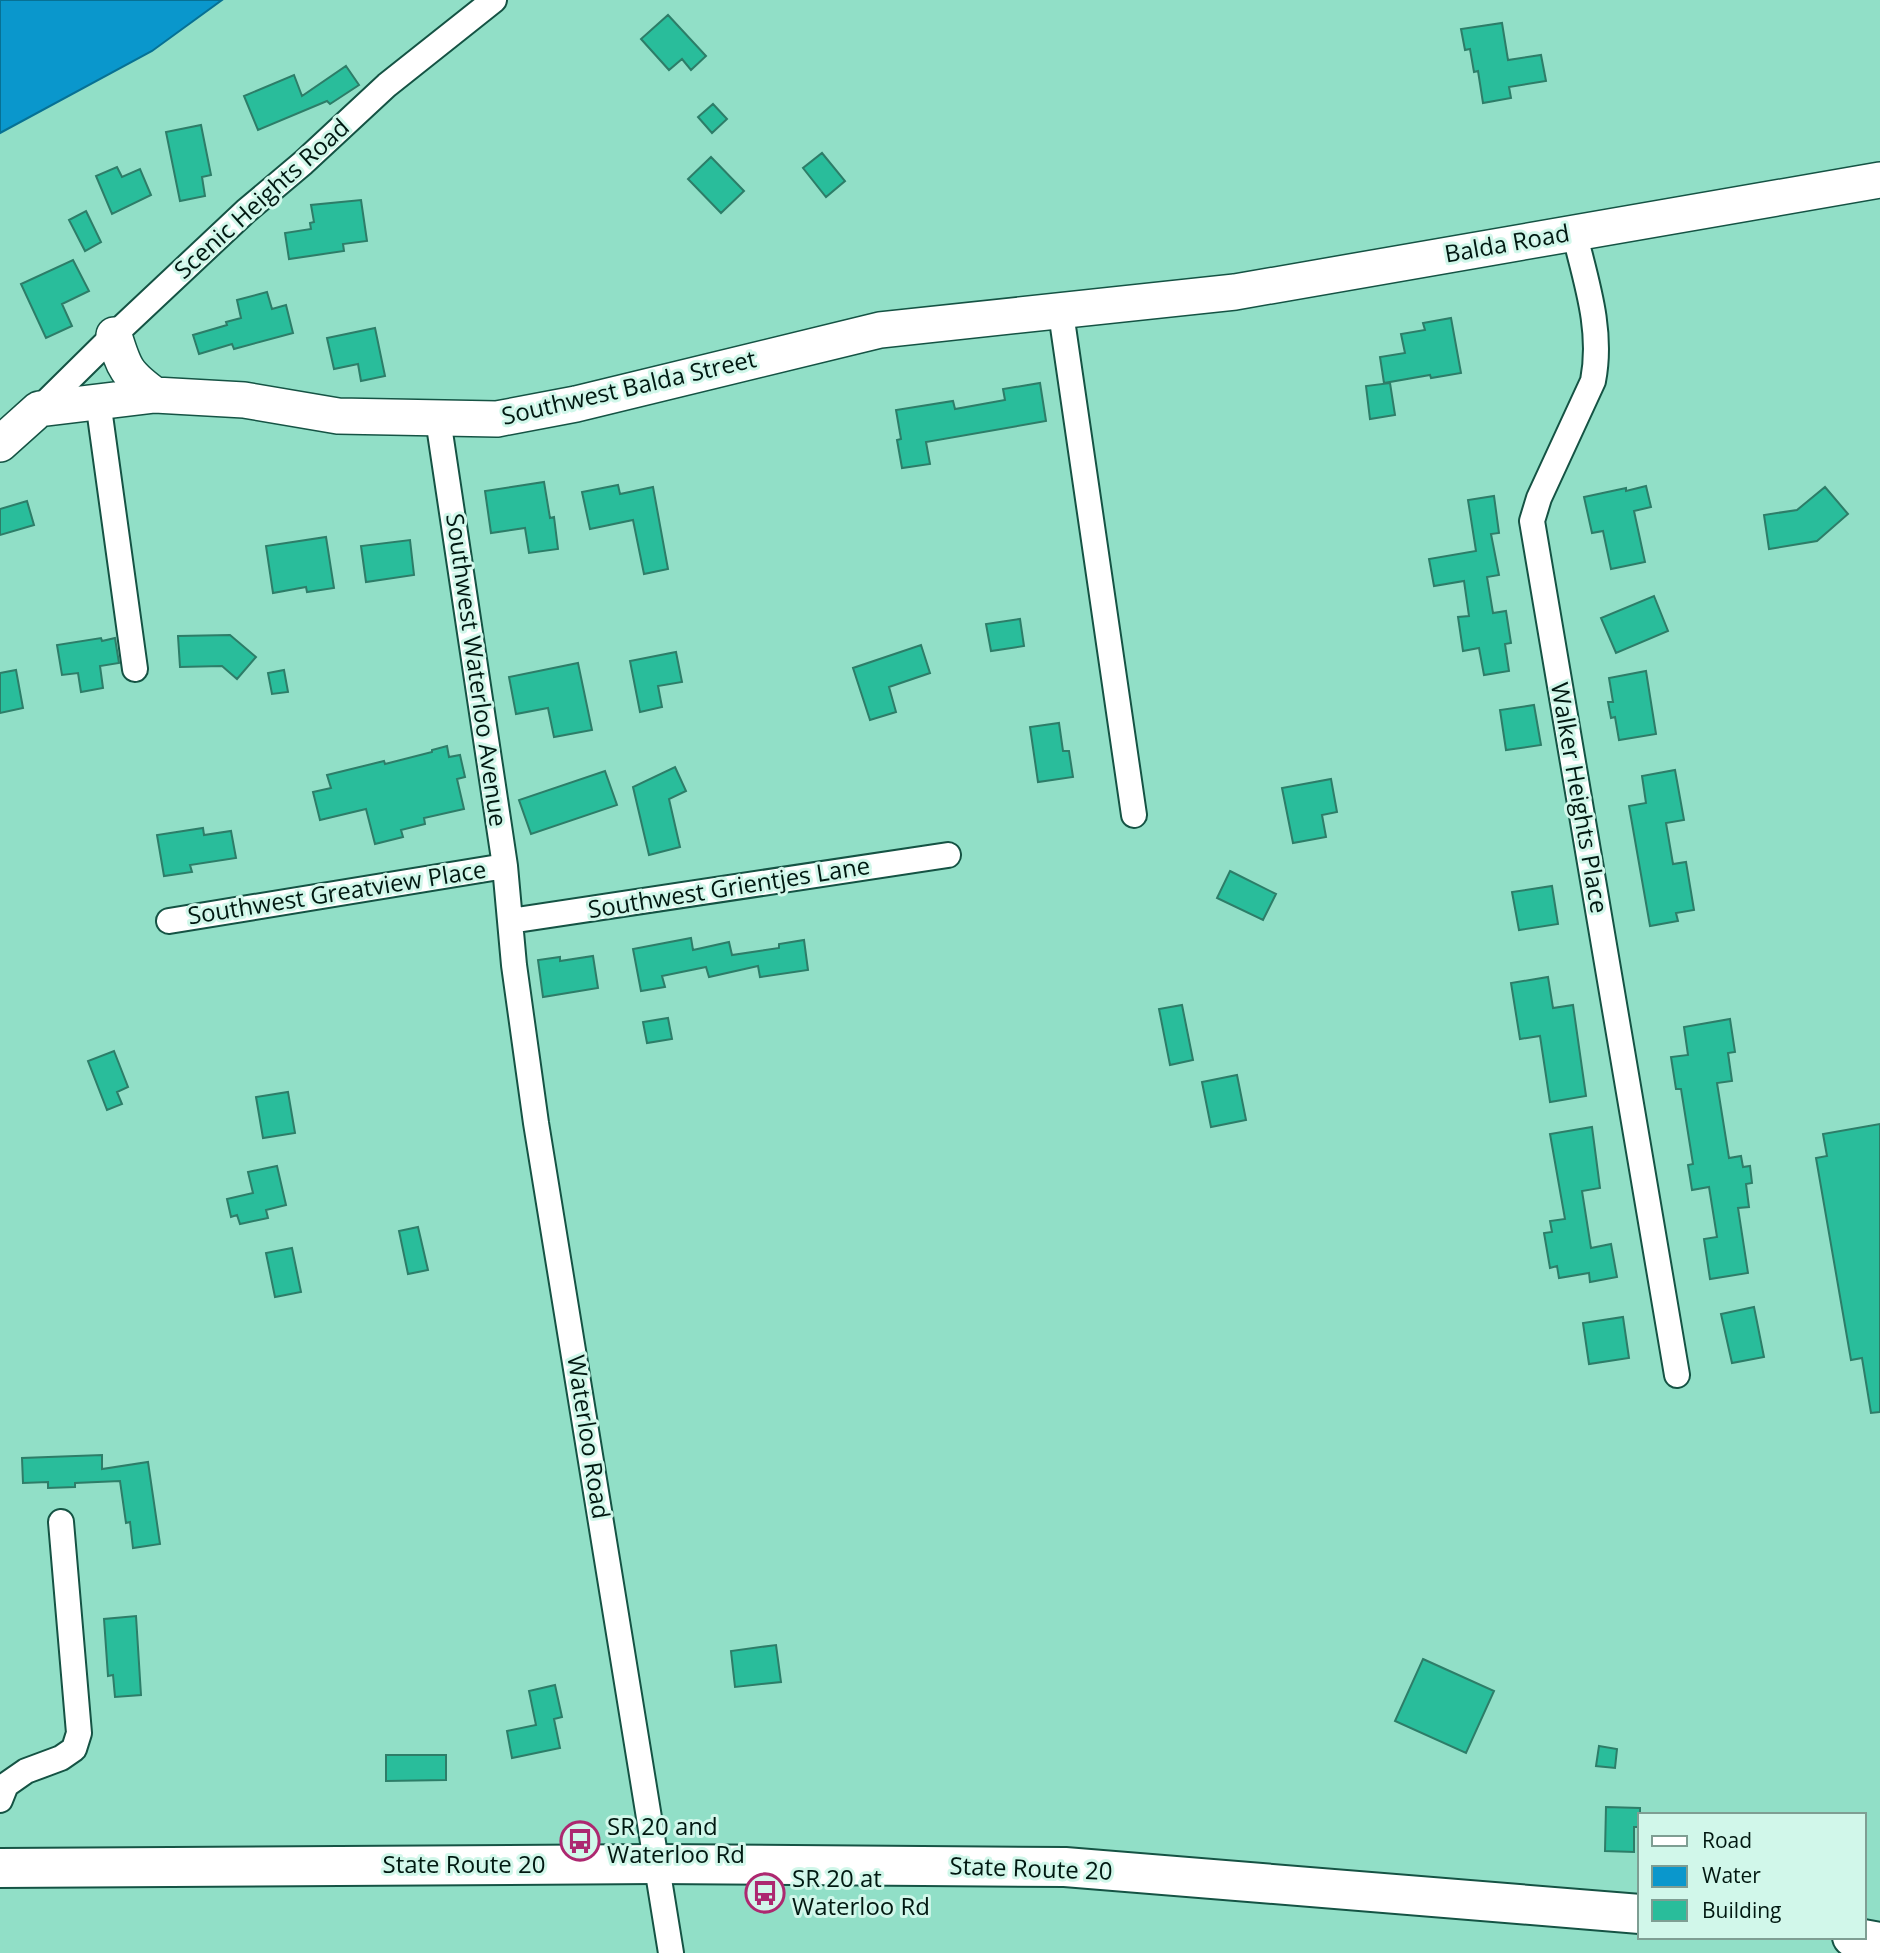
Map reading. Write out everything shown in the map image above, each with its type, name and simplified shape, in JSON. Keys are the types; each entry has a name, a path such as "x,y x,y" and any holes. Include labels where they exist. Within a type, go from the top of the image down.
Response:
{"main road":[{"name":"State Route 20","path":"0,1868 656,1864 1065,1867 1638,1914"}],"street":[{"name":"Scenic Heights Road","path":"39,410 246,211 303,163 387,85 494,0"},
{"name":"Balda Road","path":"1133,303 1235,292 1880,180"},
{"name":"Walker Heights Place","path":"1574,232 1596,330 1597,360 1593,381 1539,498 1532,521 1676,1375"},
{"name":"Southwest Balda Street","path":"39,410 155,394 244,400 338,416 496,419 576,404 880,330 1061,313 1133,303"},
{"path":"1061,313 1135,815"},
{"path":"114,335 125,369 136,382 155,394"},
{"path":"98,401 135,669"},
{"path":"0,444 39,410"},
{"name":"Southwest Waterloo Avenue","path":"438,419 505,866 510,921"},
{"name":"Southwest Grientjes Lane","path":"510,921 948,855"},
{"name":"Southwest Greatview Place","path":"169,921 505,866"},
{"name":"Waterloo Road","path":"510,921 536,1123 671,1953"},
{"path":"0,1800 6,1785 26,1771 61,1758 74,1749 79,1733 61,1521"}],"water":[{"path":"0,0 222,0 152,51 0,133"}],"building":[{"path":"668,15 706,56 691,70 682,59 669,70 641,39"},
{"path":"1502,23 1508,60 1541,55 1546,81 1509,87 1511,98 1483,103 1478,71 1474,72 1470,49 1465,50 1461,29"},
{"path":"346,66 359,85 330,104 327,101 258,130 244,96 294,75 302,96"},
{"path":"713,104 727,119 712,133 698,117"},
{"path":"201,125 211,175 202,177 205,196 180,201 166,132"},
{"path":"822,153 845,181 826,197 803,168"},
{"path":"711,157 744,191 721,213 688,179"},
{"path":"117,167 122,177 140,169 151,195 112,214 96,176"},
{"path":"361,200 367,241 343,244 344,251 289,259 285,233 311,229 310,223 314,222 311,205"},
{"path":"86,211 101,242 85,251 69,220"},
{"path":"73,260 89,291 62,304 72,326 46,338 21,284"},
{"path":"267,292 272,309 286,305 293,333 234,349 232,344 199,354 193,335 241,318 237,300"},
{"path":"1451,318 1461,373 1384,383 1380,357 1405,353 1401,334 1425,330 1423,323"},
{"path":"375,328 385,376 361,381 358,364 334,369 327,338"},
{"path":"1040,383 1046,421 926,442 930,464 902,468 896,410 953,401 955,409 1005,400 1003,389"},
{"path":"1390,383 1395,415 1370,419 1366,386"},
{"path":"544,482 550,518 554,517 558,549 529,553 525,528 491,533 485,491"},
{"path":"618,485 620,494 653,487 668,569 644,574 633,520 590,529 582,492"},
{"path":"1646,486 1651,507 1634,511 1645,562 1611,569 1603,531 1592,533 1584,497"},
{"path":"1825,487 1848,514 1817,541 1769,549 1764,515 1797,510"},
{"path":"1494,496 1499,533 1491,534 1499,575 1487,577 1493,613 1506,611 1511,643 1505,644 1509,671 1484,675 1479,648 1463,651 1458,617 1469,616 1464,581 1434,586 1429,559 1476,551 1468,500"},
{"path":"27,501 34,525 0,535 0,509"},
{"path":"326,537 334,588 307,592 306,587 273,593 266,546"},
{"path":"410,540 414,575 366,582 361,546"},
{"path":"1654,596 1668,631 1616,653 1601,618"},
{"path":"1020,619 1024,646 991,651 986,624"},
{"path":"230,635 256,657 237,679 222,666 180,667 178,636"},
{"path":"101,638 102,641 115,638 119,663 100,666 103,688 81,692 78,673 62,675 57,645"},
{"path":"921,645 930,673 889,687 896,712 870,720 853,668"},
{"path":"676,652 682,682 658,686 662,707 640,712 630,661"},
{"path":"578,663 592,730 554,737 548,708 516,714 509,677"},
{"path":"16,670 23,708 0,713 0,673"},
{"path":"284,670 288,692 272,694 268,673"},
{"path":"1646,671 1656,734 1619,740 1615,717 1611,718 1608,702 1613,702 1609,678"},
{"path":"1534,705 1541,745 1506,750 1500,710"},
{"path":"1059,723 1063,751 1069,751 1073,777 1038,782 1030,727"},
{"path":"447,746 449,757 460,755 465,777 457,779 464,809 424,818 425,824 401,830 403,837 375,844 366,809 320,820 313,792 331,788 327,775 384,761 385,764"},
{"path":"675,767 686,791 669,799 680,847 649,855 633,787"},
{"path":"1675,770 1684,820 1666,823 1673,864 1686,862 1694,910 1676,913 1678,921 1650,926 1629,806 1646,803 1642,776"},
{"path":"605,771 617,805 531,834 519,800"},
{"path":"1331,779 1337,812 1322,815 1326,837 1293,843 1282,788"},
{"path":"203,828 204,835 231,831 236,858 190,865 192,872 164,876 157,835"},
{"path":"1230,871 1276,894 1263,920 1217,898"},
{"path":"1552,886 1558,924 1519,930 1512,892"},
{"path":"691,938 693,950 729,942 732,955 779,948 779,944 804,940 808,970 760,977 758,966 709,977 706,967 662,976 665,987 641,991 633,949"},
{"path":"593,956 598,988 543,997 538,960 560,957 560,961"},
{"path":"1548,977 1553,1008 1573,1005 1586,1096 1550,1102 1540,1036 1520,1039 1511,983"},
{"path":"1182,1005 1193,1060 1170,1065 1159,1009"},
{"path":"668,1018 672,1039 647,1043 643,1022"},
{"path":"1730,1019 1735,1052 1728,1053 1732,1081 1717,1083 1729,1158 1741,1156 1743,1167 1750,1166 1752,1183 1746,1184 1749,1207 1738,1208 1748,1273 1710,1279 1704,1239 1717,1237 1709,1187 1692,1190 1688,1165 1693,1164 1681,1089 1676,1089 1671,1057 1688,1055 1684,1027"},
{"path":"114,1051 128,1087 117,1092 122,1104 107,1110 88,1061"},
{"path":"1237,1075 1246,1120 1211,1127 1202,1082"},
{"path":"288,1092 295,1133 263,1138 256,1097"},
{"path":"1880,1124 1880,1412 1871,1413 1862,1358 1851,1360 1816,1158 1827,1156 1823,1134"},
{"path":"1592,1127 1600,1188 1582,1191 1591,1248 1611,1244 1617,1277 1590,1282 1589,1273 1559,1278 1557,1266 1550,1268 1544,1233 1552,1232 1550,1221 1565,1219 1550,1134"},
{"path":"277,1166 286,1205 266,1210 268,1218 240,1224 237,1215 231,1217 227,1199 253,1193 248,1172"},
{"path":"418,1227 428,1270 408,1274 399,1231"},
{"path":"292,1248 301,1292 275,1297 266,1253"},
{"path":"1754,1307 1764,1357 1732,1363 1721,1314"},
{"path":"1623,1317 1629,1358 1589,1364 1583,1323"},
{"path":"102,1455 102,1469 148,1462 160,1544 133,1548 130,1522 126,1523 120,1481 75,1483 75,1487 48,1488 48,1482 23,1483 22,1458"},
{"path":"136,1616 141,1695 115,1697 113,1675 108,1676 104,1619"},
{"path":"776,1645 781,1682 735,1687 731,1651"},
{"path":"1423,1659 1494,1691 1466,1753 1395,1721"},
{"path":"555,1685 562,1717 554,1719 560,1748 512,1758 507,1731 536,1725 529,1691"},
{"path":"1599,1746 1617,1749 1615,1768 1596,1766"},
{"path":"386,1755 446,1755 446,1780 386,1781"},
{"path":"1606,1807 1640,1808 1638,1827 1634,1827 1634,1852 1605,1851"}],"place":[{"name":"SR 20 and Waterloo Rd","path":"580,1841"},
{"name":"SR 20 at Waterloo Rd","path":"765,1893"}]}
